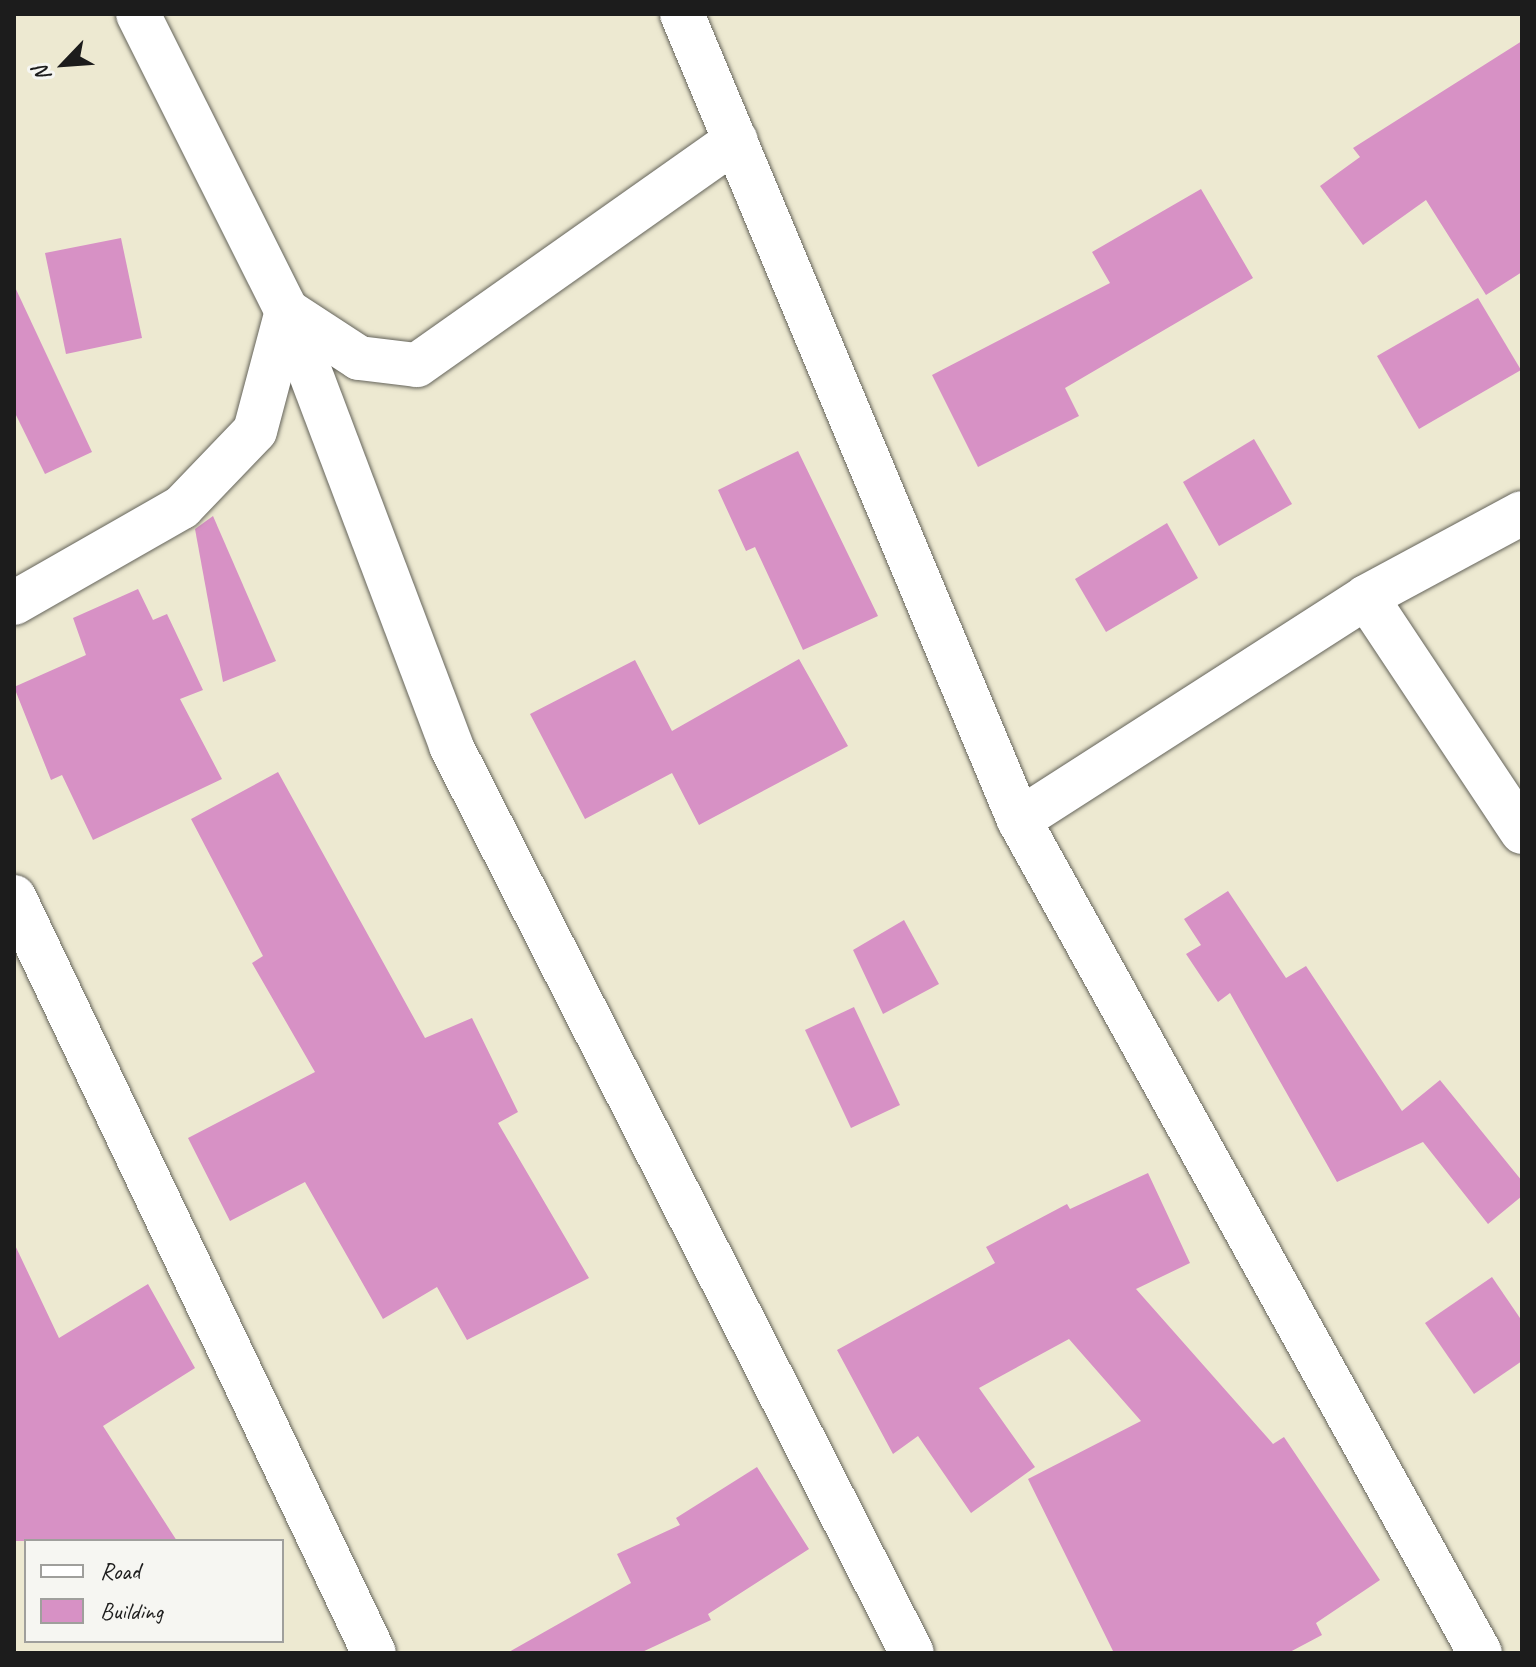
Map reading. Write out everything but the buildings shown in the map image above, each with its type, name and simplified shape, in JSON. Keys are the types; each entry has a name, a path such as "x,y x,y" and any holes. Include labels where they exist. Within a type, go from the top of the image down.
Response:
{"street":[{"path":"138,14 287,311 451,746 912,1653"},
{"path":"682,14 1019,820 1480,1653"},
{"path":"287,311 359,358 417,365 736,140"},
{"path":"14,603 182,507 255,431 287,311"},
{"path":"1019,820 1366,597 1522,513"},
{"path":"1366,597 1522,832"},
{"path":"14,897 374,1653"}]}
